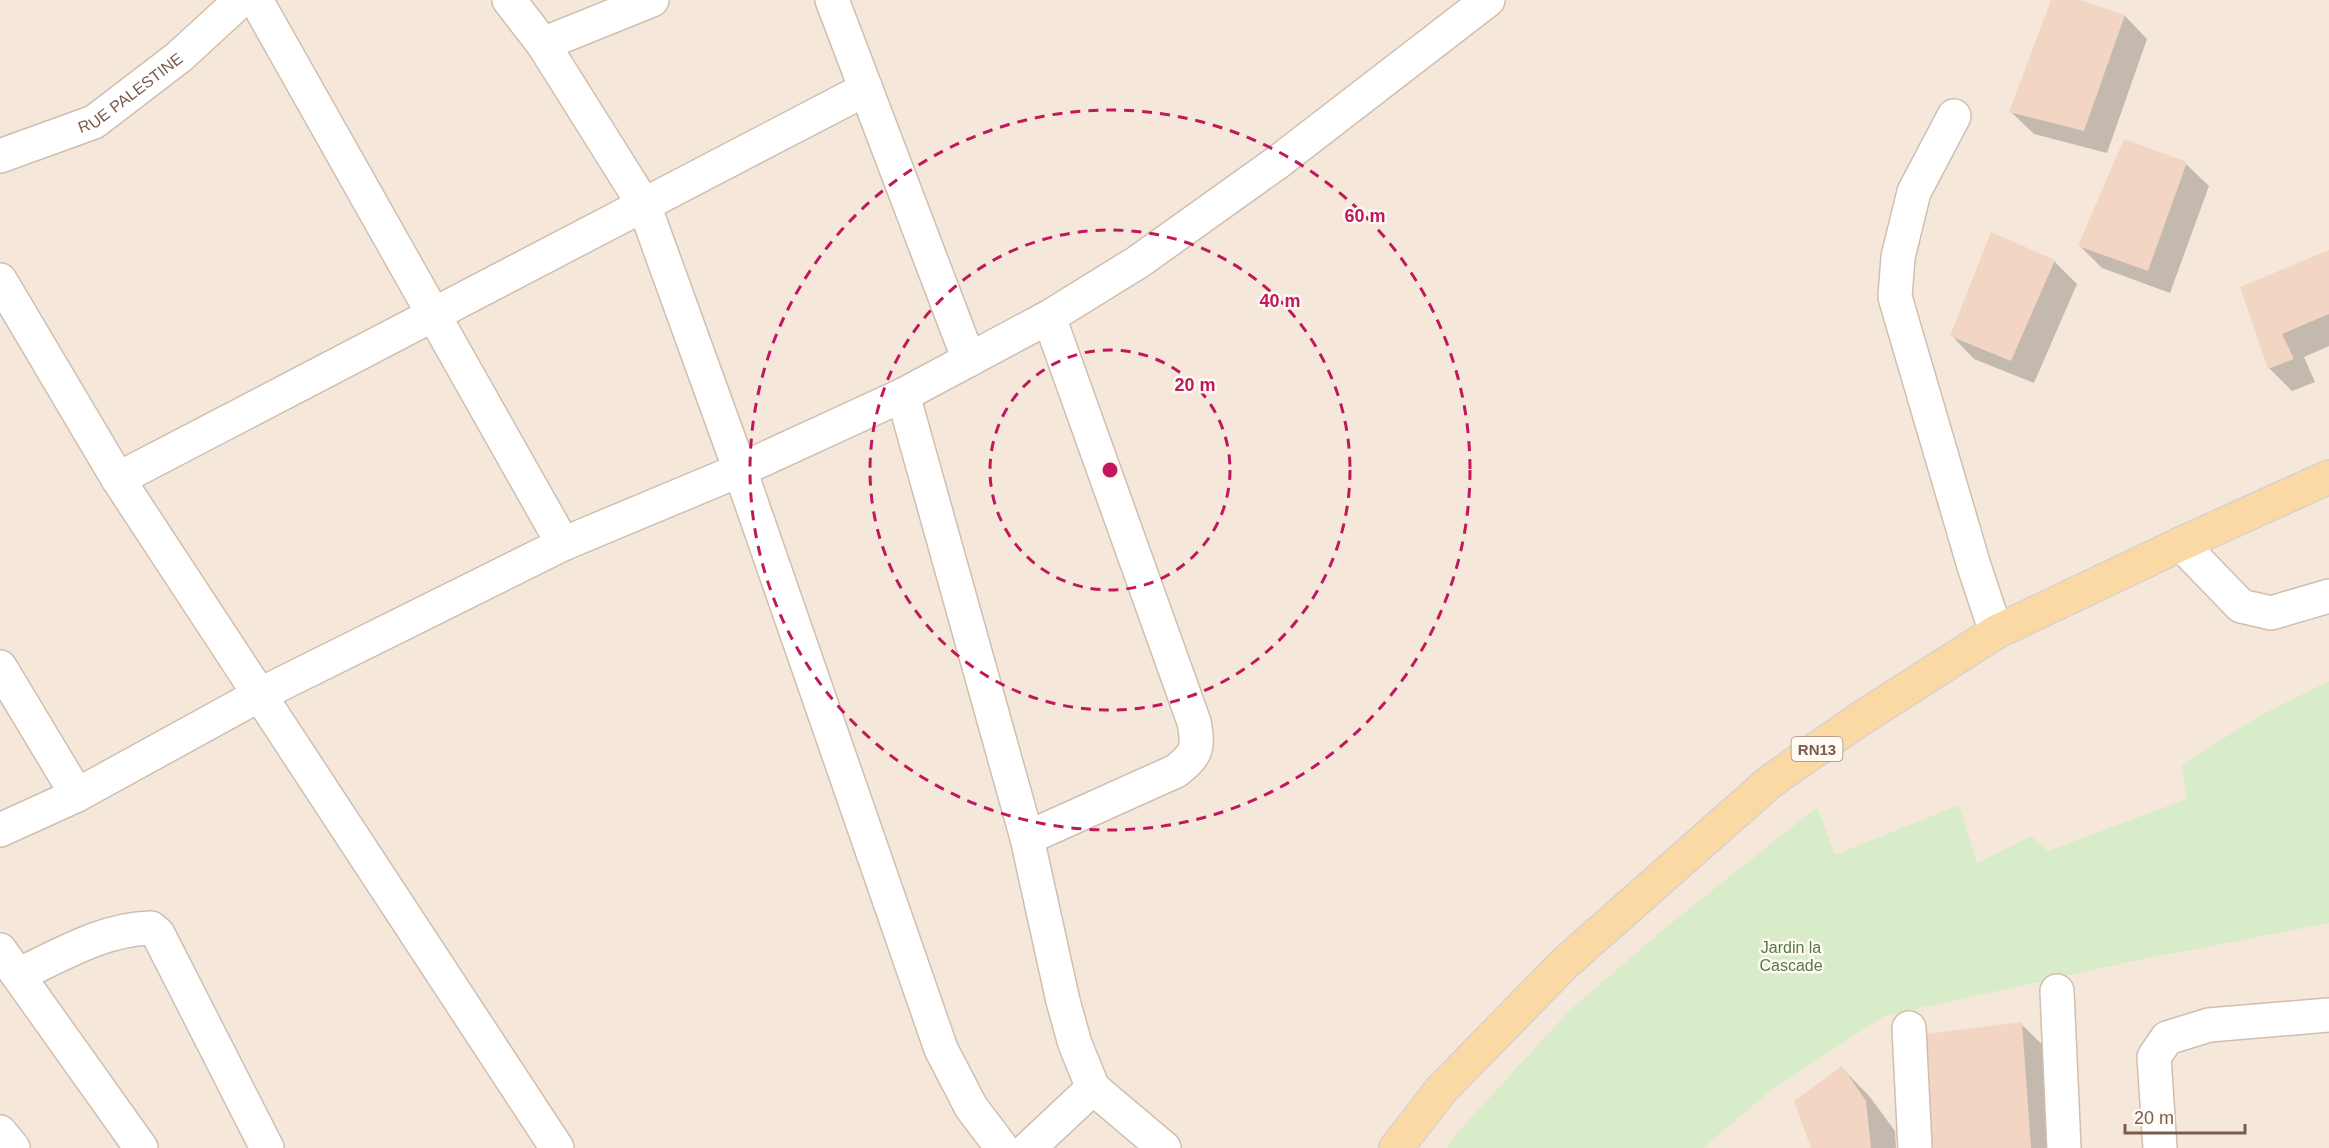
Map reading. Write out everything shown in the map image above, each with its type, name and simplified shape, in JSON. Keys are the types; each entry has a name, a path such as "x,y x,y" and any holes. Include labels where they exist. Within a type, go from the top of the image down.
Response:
{"main road":[{"name":"RN13","path":"1396,1148 1442,1089 1565,963 1770,781 1857,721 1996,632 2329,477"}],"street":[{"name":"RUE PALESTINE","path":"0,156 94,122 179,57 240,0"},
{"path":"256,0 563,544"},
{"path":"509,0 543,44 644,205 740,470 941,1049 971,1107 1002,1148"},
{"path":"543,44 652,0"},
{"path":"832,0 969,360"},
{"path":"0,830 77,795 259,695 563,544 740,470 903,395 1049,317 1138,262 1278,162 1488,0"},
{"path":"118,479 866,89"},
{"path":"1954,116 1914,192 1898,257 1895,297 1974,566 1996,632"},
{"path":"0,280 118,479 557,1148"},
{"path":"1027,838 1176,771 1192,758 1198,744 1194,722 1049,317"},
{"path":"903,395 1027,838 1075,1044 1093,1088 1164,1148"},
{"path":"2181,544 2241,606 2271,613 2329,596"},
{"path":"0,667 77,795"},
{"path":"141,1148 9,962 108,934 135,928 151,928 158,934 267,1148"},
{"path":"2057,991 2064,1148"},
{"path":"2160,1148 2154,1057 2167,1038 2209,1025 2329,1015"},
{"path":"1909,1028 1915,1148"},
{"path":"1029,1148 1093,1088"},
{"path":"0,1132 13,1148"}],"shaded area":[{"path":"0,0 2329,0 2329,1148 0,1148"}],"green space":[{"name":"Jardin la Cascade","path":"2329,681 2329,923 2134,961 1884,1016 1771,1090 1703,1148 1447,1148 1457,1133 1569,1011 1665,928 1817,807 1835,855 1959,805 1977,863 2031,836 2048,851 2187,799 2182,765 2259,716"}],"building":[{"path":"2051,0 2080,0 2125,15 2084,131 2009,112"},
{"path":"2124,139 2187,162 2148,271 2078,246"},
{"path":"1991,232 2055,260 2011,361 1950,336"},
{"path":"2329,250 2329,314 2282,334 2294,359 2268,369 2240,287"},
{"path":"2022,1022 2031,1148 1932,1148 1926,1034"},
{"path":"1842,1066 1866,1101 1871,1148 1811,1148 1794,1101"}]}
